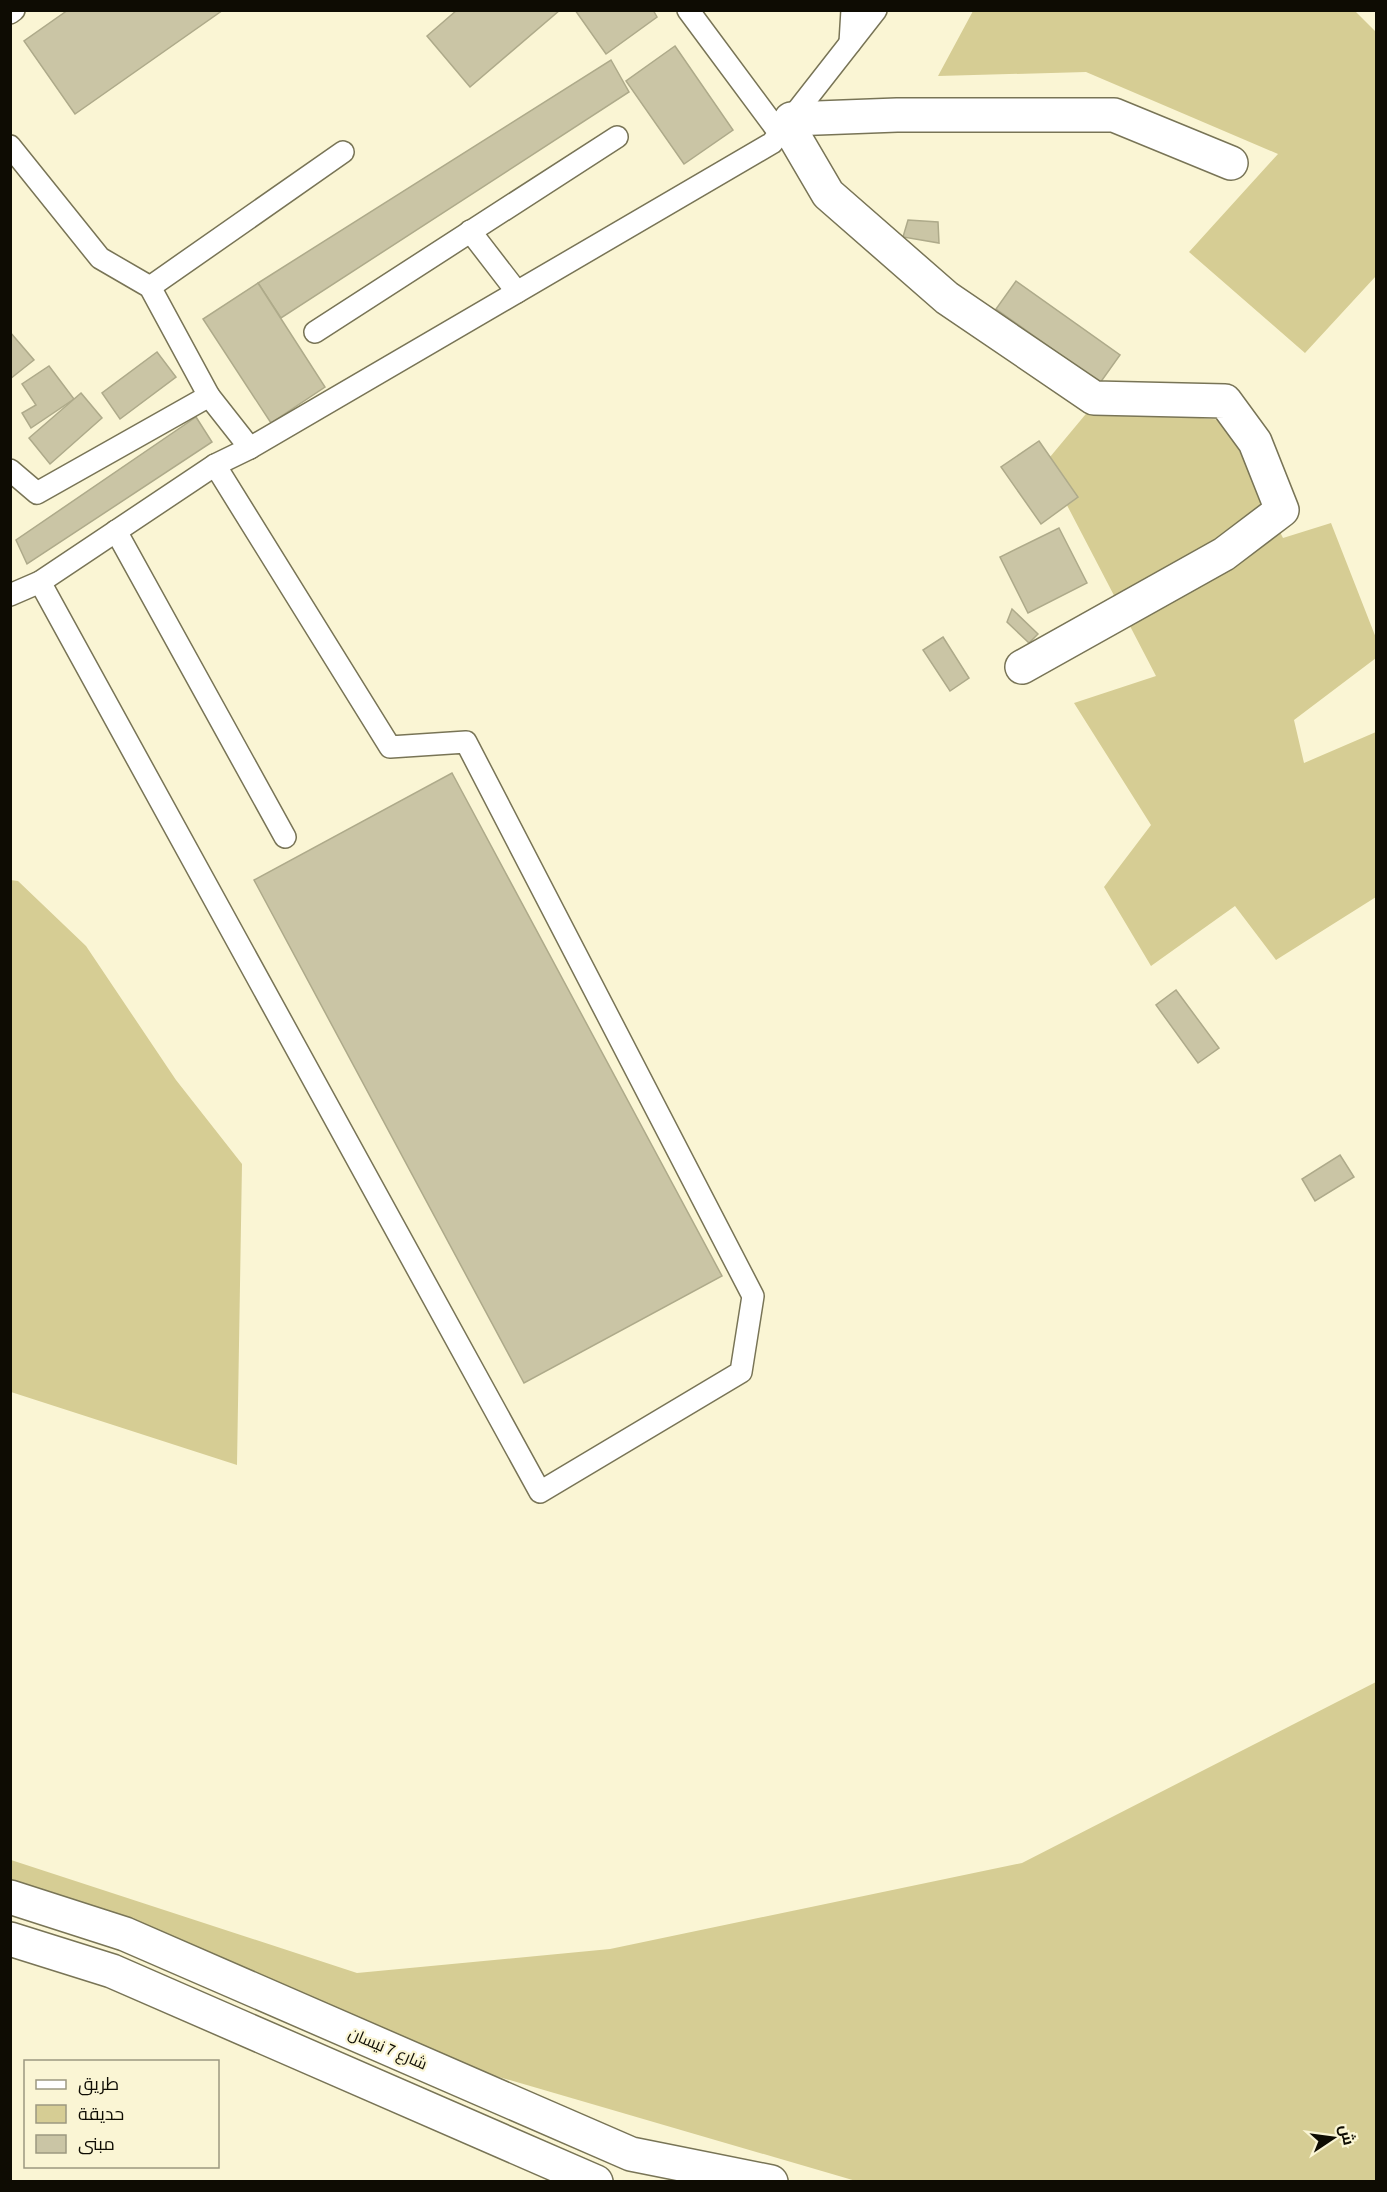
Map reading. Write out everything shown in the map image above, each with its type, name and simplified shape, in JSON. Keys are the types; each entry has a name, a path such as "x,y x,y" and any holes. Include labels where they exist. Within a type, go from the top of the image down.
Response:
{"main road":[{"path":"1022,667 1224,554 1282,510 1255,442 1225,401 1094,398 947,298 828,194 786,126 897,115 1114,115 1231,163"},
{"name":"شارع 7 نيسان","path":"10,1897 125,1934 632,2154 771,2181"},
{"path":"10,1939 112,1971 596,2181"}],"lane":[{"path":"688,10 786,126"},
{"path":"850,43 852,10"},
{"path":"10,595 40,582 215,465 250,448 772,143 876,10"},
{"path":"315,332 616,137"},
{"path":"10,146 100,258 150,287 209,396 250,448"},
{"path":"150,287 344,152"},
{"path":"470,231 517,292"},
{"path":"10,470 37,493 209,396"},
{"path":"40,582 540,1492 741,1372 753,1296 466,742 390,747 215,465"},
{"path":"116,531 285,837"}],"green space":[{"path":"973,11 1355,11 1376,32 1376,276 1305,353 1189,252 1278,154 1086,72 938,76"},
{"path":"1090,409 1224,420 1283,538 1331,523 1376,638 1376,658 1294,720 1304,763 1376,732 1376,897 1276,960 1235,906 1151,966 1104,887 1151,825 1074,703 1156,676 1045,463"},
{"path":"10,880 18,881 86,946 176,1080 242,1164 237,1465 11,1392"},
{"path":"1376,1682 1376,2181 856,2181 386,2044 11,1898 11,1860 357,1973 610,1949 1022,1863"}],"building":[{"path":"68,10 223,10 75,114 24,41"},
{"path":"457,10 560,10 470,87 427,36"},
{"path":"575,10 653,10 657,17 606,54"},
{"path":"675,46 733,130 684,164 626,81"},
{"path":"611,60 629,92 281,318 258,283"},
{"path":"908,220 938,222 939,243 903,237"},
{"path":"1016,281 1120,355 1100,383 996,309"},
{"path":"258,283 325,387 271,423 203,319"},
{"path":"10,332 34,360 10,379"},
{"path":"157,352 176,377 120,419 102,393"},
{"path":"49,366 74,399 31,428 22,413 36,405 22,384"},
{"path":"81,393 102,418 50,464 29,438"},
{"path":"196,417 212,442 27,564 16,540"},
{"path":"1039,441 1078,497 1041,524 1001,467"},
{"path":"1059,528 1087,583 1028,613 1000,557"},
{"path":"1012,609 1038,634 1029,643 1007,622"},
{"path":"943,637 969,678 950,691 923,650"},
{"path":"452,773 722,1276 524,1383 254,880"},
{"path":"1176,990 1219,1048 1198,1063 1156,1005"},
{"path":"1340,1155 1354,1177 1315,1201 1302,1179"}]}
